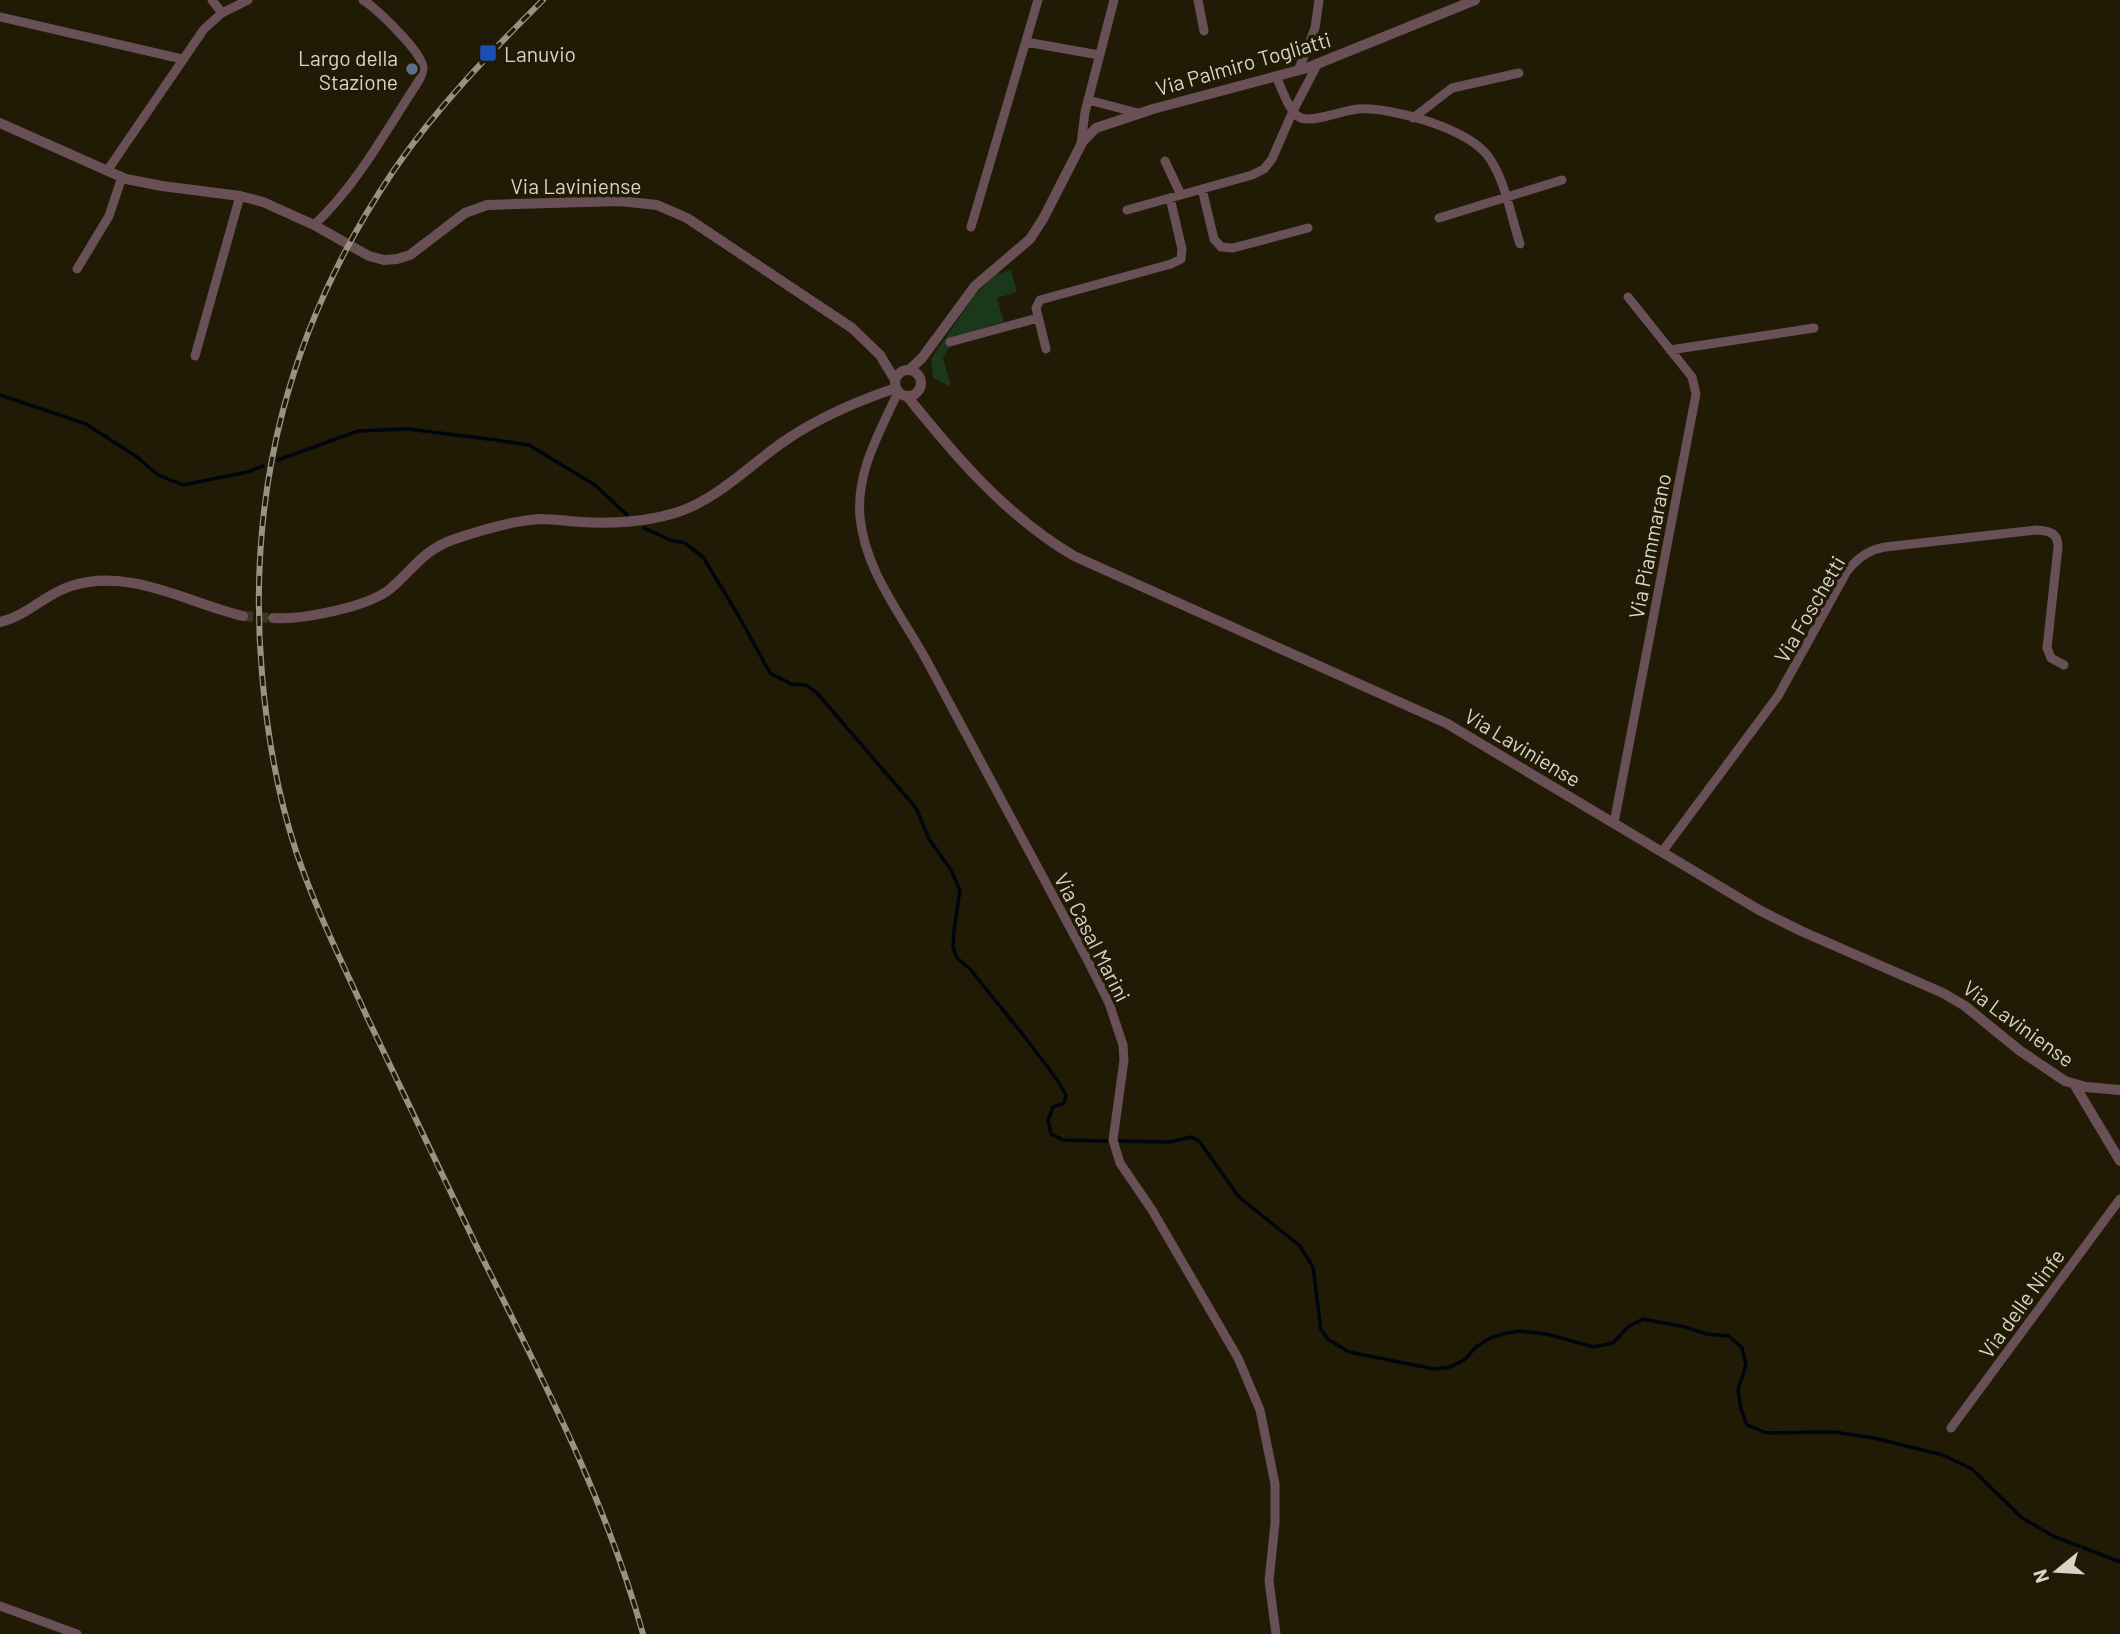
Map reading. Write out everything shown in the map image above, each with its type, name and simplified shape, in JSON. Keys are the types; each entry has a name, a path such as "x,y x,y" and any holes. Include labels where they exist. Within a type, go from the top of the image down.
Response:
{"street":[{"path":"212,0 222,13"},
{"path":"107,171 207,25 222,13 248,0"},
{"path":"0,123 122,177 162,186 240,196 263,202 319,228 354,181 423,71 421,61 396,31 363,0"},
{"path":"971,227 1038,0"},
{"path":"1081,144 1088,100 1114,0"},
{"path":"1198,0 1204,31"},
{"path":"1298,71 1315,28 1319,0"},
{"name":"Via Palmiro Togliatti","path":"899,389 975,286 1030,239 1081,144 1098,126 1317,65 1475,0"},
{"path":"0,17 182,59"},
{"path":"1026,42 1099,55"},
{"path":"1127,210 1252,175 1264,169 1272,159 1317,65"},
{"path":"1413,118 1452,88 1519,73"},
{"path":"1276,77 1293,111 1299,117 1307,119 1364,109 1413,118 1457,134 1481,148 1494,165 1520,244"},
{"name":"Via Palmiro Togliatti","path":"1088,100 1138,113"},
{"path":"1165,161 1181,195"},
{"path":"77,269 106,222 122,177"},
{"path":"1439,218 1562,180"},
{"path":"1202,189 1214,239 1221,247 1233,248 1308,228"},
{"path":"195,356 240,196"},
{"path":"1046,349 1036,306 1044,297 1178,262 1182,249 1170,198"},
{"name":"Via Laviniense","path":"319,228 369,256 391,261 410,255 461,216 481,206 596,200 654,205 687,218 847,324 880,355 910,372 920,382 918,390 923,415"},
{"name":"Via Piammarano","path":"1614,823 1696,397 1692,377 1628,297"},
{"path":"950,342 1038,318"},
{"path":"1670,350 1814,328"},
{"name":"Via Laviniense","path":"880,355 899,389 956,456 1002,503 1040,534 1074,556 1446,723 1779,920 1943,993 1972,1011 2048,1070 2074,1084 2120,1090"},
{"path":"273,618 316,614 378,597 393,586 420,558 440,545 515,523 540,519 594,523 631,521 656,518 685,509 710,496 811,425 854,403 899,389 918,390"},
{"name":"Via Casal Marini","path":"899,389 861,478 860,517 868,554 1112,1008 1124,1055 1113,1140 1117,1157 1157,1219 1238,1358 1263,1419 1275,1484 1269,1581 1276,1634"},
{"name":"Via Foschetti","path":"1662,852 1777,696 1847,571 1866,553 1885,547 2033,531 2054,534 2059,547 2046,648 2051,658 2064,665"},
{"path":"0,622 23,613 64,589 85,582 106,580 181,596 243,616"},
{"path":"2074,1084 2120,1161"},
{"name":"Via delle Ninfe","path":"1951,1428 2120,1199"},
{"path":"0,1606 78,1634"}],"green space":[{"path":"1011,270 1017,292 997,298 1004,322 956,336 943,358 951,387 933,378 931,359 975,295 995,275"}],"waterway":[{"path":"0,395 86,424 137,457 158,475 183,485 247,472 263,466"},
{"path":"278,460 358,431 408,429 529,445 595,485 627,515"},
{"path":"644,528 670,540 685,543 703,557 770,673 791,684 806,685 817,693 916,808 929,839 951,870 960,890 953,947 957,958 970,969 1028,1041 1066,1095 1064,1103 1053,1107 1048,1120 1051,1134 1063,1140 1107,1141"},
{"path":"1119,1141 1170,1142 1191,1137 1199,1141 1239,1197 1300,1246 1313,1267 1321,1330 1329,1340 1349,1352 1434,1369 1450,1367 1464,1360 1490,1338 1506,1333 1520,1331 1547,1334 1593,1347 1613,1343 1628,1327 1643,1319 1707,1334 1729,1336 1742,1348 1746,1365 1738,1390 1747,1425 1767,1433 1834,1432 1874,1438 1943,1455 1972,1469 2022,1518 2053,1536 2120,1562"}],"tunnel":[{"path":"243,616 273,618"}],"railway":[{"path":"543,0 503,40 428,124 394,170 358,228 327,288 302,348 283,410 269,474 261,539 259,606 262,674 278,785 289,829 312,893 394,1074 569,1436 610,1533 643,1634"}],"place":[{"name":"Lanuvio","path":"488,53"},
{"name":"Largo della Stazione","path":"412,69"}]}
